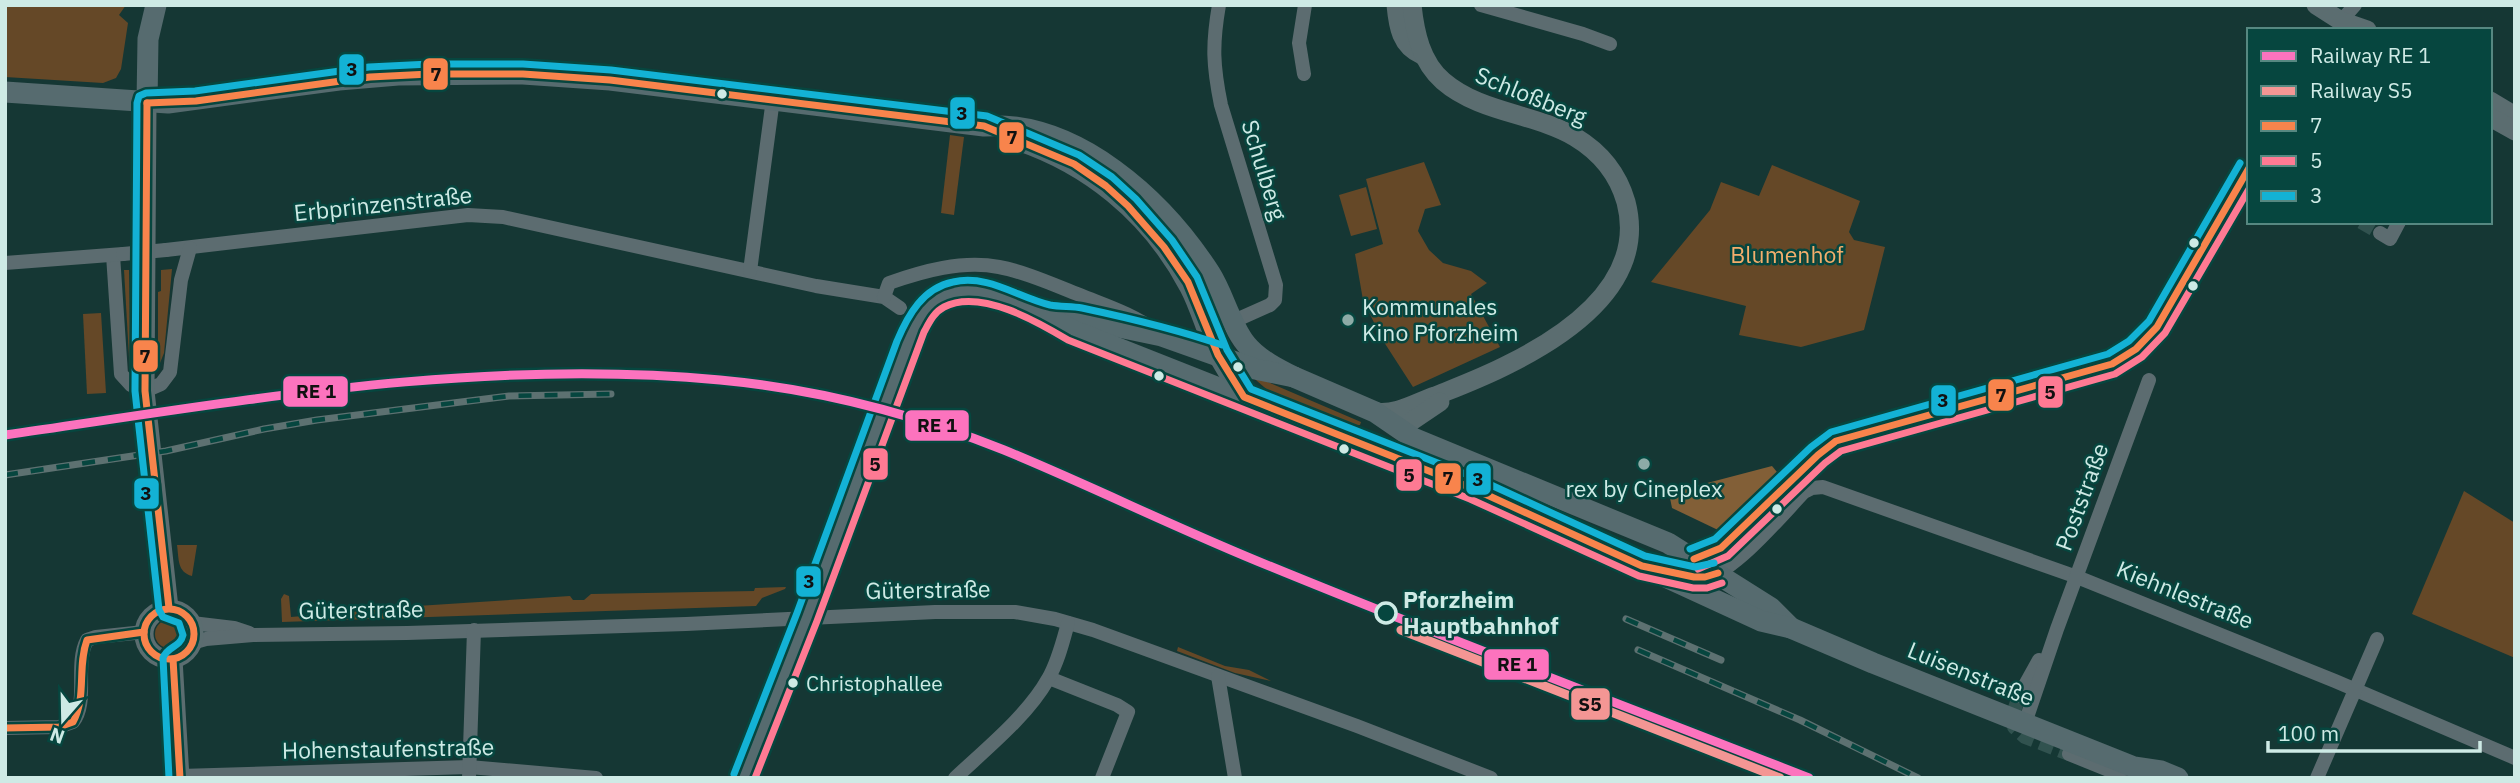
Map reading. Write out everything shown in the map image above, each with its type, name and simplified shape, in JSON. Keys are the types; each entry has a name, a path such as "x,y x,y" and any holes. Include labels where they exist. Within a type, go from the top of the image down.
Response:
{"main road":[{"path":"156,5 148,39 145,391 169,608"},
{"name":"Schloßberg","path":"1396,5 1404,41 1409,50 1422,55"},
{"name":"Schloßberg","path":"1375,412 1396,412 1458,389 1553,340 1594,307 1613,283 1625,259 1629,233 1627,209 1613,173 1601,158 1584,143 1546,124 1467,98 1442,80 1422,55 1412,5"},
{"path":"2316,5 2345,25"},
{"path":"5,92 147,103 196,101 351,79 454,74 582,77 984,126 1007,125 1051,135 1083,149 1112,169 1148,200 1191,247 1214,280 1242,338 1251,349 1294,377"},
{"path":"2492,102 2515,116"},
{"path":"2492,118 2515,131"},
{"path":"984,126 1065,159 1106,186 1128,206 1164,247 1188,282 1218,355 1244,397"},
{"path":"744,778 914,328 923,313 938,298 957,291 987,293 1051,316 1076,318 1173,340 1255,369 1294,377"},
{"path":"1159,364 1156,356 1159,351 1173,340 1192,337 1197,333 1200,308"},
{"name":"Luisenstraße","path":"1051,316 1072,330 1361,443 1515,507 1761,621 1791,628 2141,772 2161,771 2178,778"},
{"name":"Luisenstraße","path":"1294,377 1375,412 1413,438 1668,543 1771,608 1791,628"},
{"name":"Schloßberg","path":"1400,429 1458,389"},
{"path":"1361,443 1400,429"},
{"path":"169,608 182,612 192,623 192,643 185,653 173,659 155,655 145,642 145,625 153,614 169,608"},
{"path":"173,659 180,777"}],"street":[{"name":"Schulberg","path":"1219,5 1214,35 1215,79 1276,285 1275,300 1270,305 1234,321"},
{"path":"1304,74 1299,43 1306,5"},
{"path":"1481,5 1611,44"},
{"path":"2345,25 2355,5"},
{"path":"750,271 773,99"},
{"name":"Erbprinzenstraße","path":"5,263 190,248 468,215 503,217 884,298 900,308"},
{"path":"2385,236 2397,224"},
{"path":"118,255 121,374 131,385 145,391 161,384 170,372 181,280 190,248"},
{"path":"884,298 888,283 915,274 944,268 991,265 1012,270 1129,314 1173,340"},
{"name":"Poststraße","path":"2025,723 2149,380"},
{"path":"1694,559 1721,548 1804,468"},
{"name":"Kiehnlestraße","path":"1718,573 1738,559 1804,492 1823,487 2077,576 2515,758"},
{"path":"1642,566 1705,579 1718,573 1716,563 1721,548"},
{"name":"Güterstraße","path":"192,643 205,639 253,635 698,624 807,617 995,611 1040,616 1069,623 1491,778"},
{"name":"Güterstraße","path":"192,623 234,628 253,635"},
{"path":"955,778 1024,710 1049,678 1069,623"},
{"name":"Poststraße","path":"2019,696 2057,629"},
{"path":"469,772 474,630"},
{"path":"5,728 59,727 73,722 79,707 81,656 87,640 96,636 144,632"},
{"path":"2316,778 2377,639"},
{"path":"1218,676 1235,778"},
{"path":"1049,678 1128,712 1102,778"},
{"path":"2069,754 2111,771 2141,772"},
{"name":"Hohenstaufenstraße","path":"180,777 469,772 596,778"}],"green space":[{"path":"5,5 126,5 119,15 128,23 121,69 116,78 103,83 5,77"},
{"path":"950,135 964,137 954,215 941,213"},
{"path":"1424,162 1441,205 1425,209 1418,231 1429,250 1443,263 1471,271 1487,283 1471,294 1500,347 1413,387 1382,339 1363,300 1355,254 1383,244 1366,179"},
{"name":"Blumenhof","path":"1772,165 1860,201 1849,232 1854,240 1885,247 1864,330 1801,347 1739,335 1746,306 1651,282 1710,210 1721,182 1759,196"},
{"path":"1366,187 1377,229 1351,236 1339,195"},
{"path":"172,269 164,353 158,368 158,292 161,291 161,270"},
{"path":"124,270 129,270 131,374 130,374"},
{"path":"101,313 106,393 87,394 83,314"},
{"path":"1249,374 1361,422 1360,425 1349,425 1272,394"},
{"path":"2464,491 2515,523 2515,658 2412,614"},
{"path":"177,545 197,545 192,576 181,568"},
{"path":"786,587 762,598 756,606 282,622 281,599 284,594 289,596 291,617 375,610 375,614 416,611 417,606 570,596 573,600 584,600 591,594 754,591 755,588"},
{"path":"169,620 179,624 183,634 179,644 169,648 159,644 155,634 159,624"},
{"path":"1178,647 1225,666 1249,670 1271,681 1235,673 1177,651"}],"shaded area":[{"path":"1772,466 1777,472 1718,530 1672,508 1669,493"}],"tunnel":[{"path":"2364,224 2380,233"},
{"path":"2019,696 2013,714 2014,727 2025,737 2069,754"}],"railway":[{"path":"5,475 166,451 317,420 509,396 611,394"},
{"path":"1626,619 1721,660"},
{"path":"1638,650 1800,720 1918,778"}],"transit line":[{"name":"3","path":"169,778 163,658 183,635 179,623 163,617 159,610 135,391 137,103 139,96 146,93 195,91 369,67 523,64 611,70 987,116 1079,155 1112,177 1136,199 1172,240 1197,277 1227,350 1251,389 1478,479 1645,556 1695,567 1714,563"},
{"name":"7","path":"147,103 196,101 370,77 523,74 610,80 984,126 1074,164 1106,186 1128,206 1164,247 1188,282 1218,355 1244,397 1474,489 1642,566 1694,577 1718,573"},
{"name":"7","path":"147,103 145,391 169,608"},
{"name":"3","path":"1690,549 1715,539 1811,447 1831,432 2108,354 2129,341 2149,321 2240,163"},
{"name":"7","path":"1694,559 1721,548 1836,441 2112,364 2136,349 2157,327 2247,171"},
{"name":"5","path":"1698,569 1728,556 1825,463 1841,451 2115,374 2142,357 2165,333 2247,192"},
{"name":"3","path":"734,774 797,613 897,341 912,312 925,296 942,285 966,280 978,281 1050,305 1078,307 1117,316 1222,345"},
{"name":"5","path":"755,778 817,621 924,332 937,312 958,302 991,304 1008,310 1068,340 1470,499 1639,576 1693,588 1707,588 1722,583"},
{"path":"5,435 272,397 451,378 630,374 720,380 792,390 900,414 970,437 1272,567 1809,778"},
{"name":"7","path":"169,609 187,616 194,634 187,652 169,659 151,652 144,634 151,616 169,609"},
{"name":"7","path":"5,728 59,727 73,722 80,702 87,640 144,632"},
{"name":"7","path":"173,659 180,778"}],"rail line":[{"name":"S5","path":"1401,630 1780,778"}],"place":[{"name":"Kommunales Kino Pforzheim","path":"1348,320"},
{"name":"rex by Cineplex","path":"1644,464"},
{"name":"Pforzheim Hauptbahnhof","path":"1386,613"},
{"name":"Christophallee","path":"793,683"}]}
